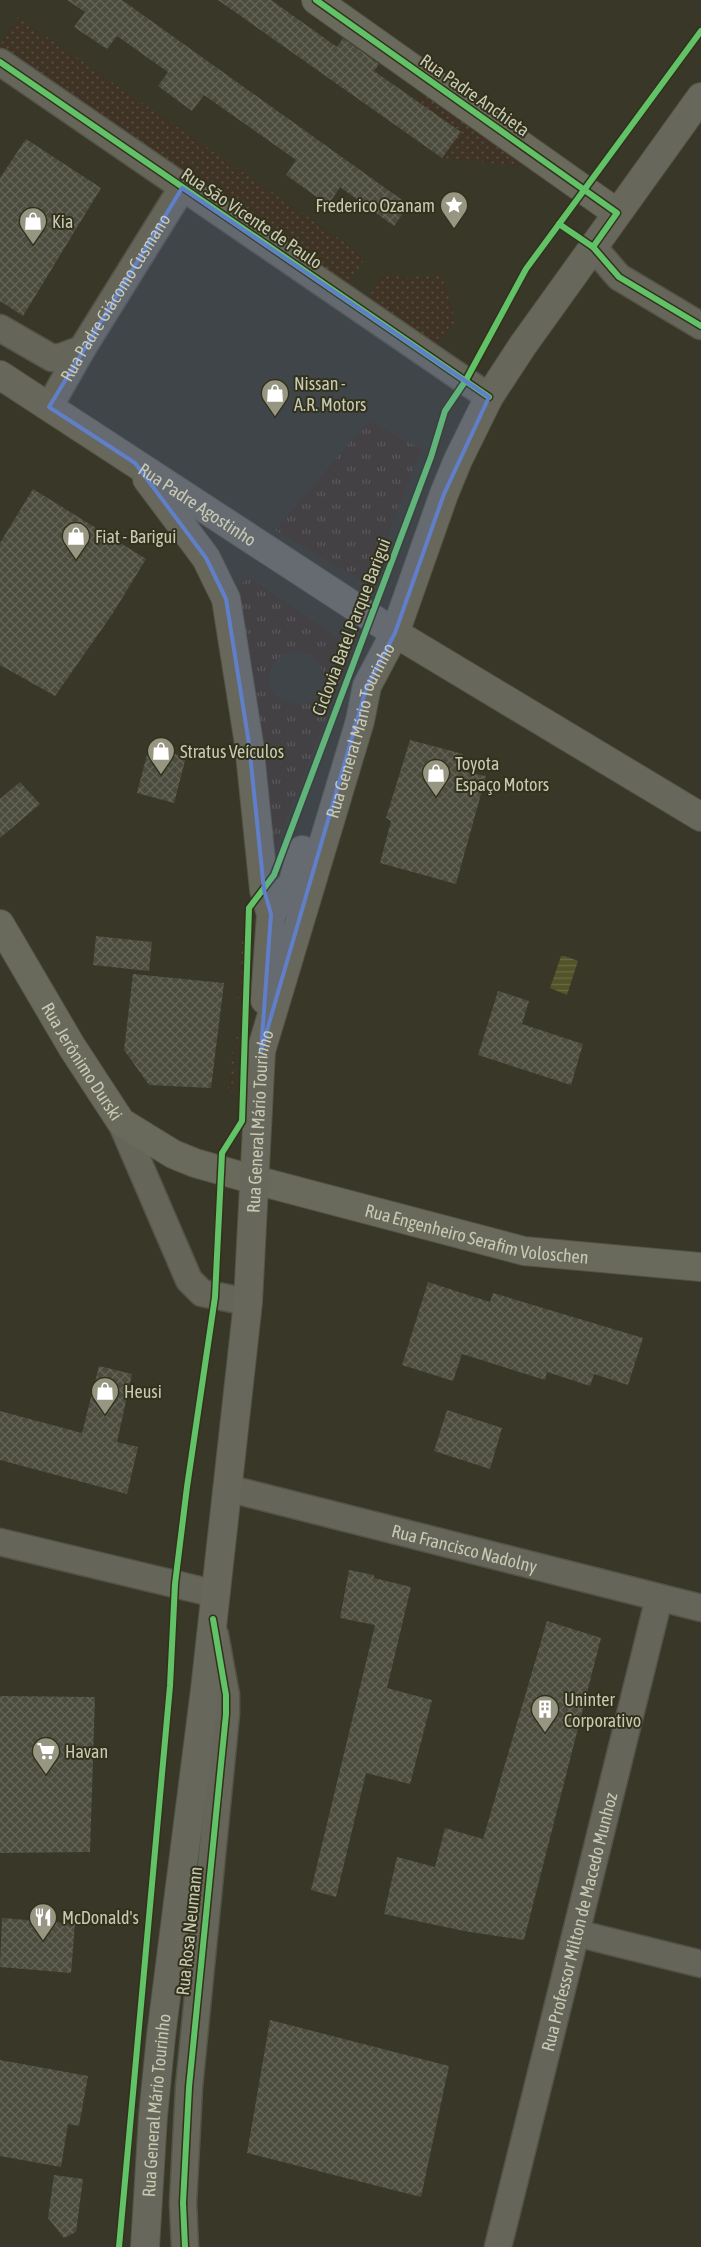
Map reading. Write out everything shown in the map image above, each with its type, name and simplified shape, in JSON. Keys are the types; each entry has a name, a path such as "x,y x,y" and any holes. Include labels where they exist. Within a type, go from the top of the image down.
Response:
{"main road":[{"name":"Rua General Mário Tourinho","path":"145,2247 153,2116 160,2045 214,1607 248,1302 261,1051 360,721 368,686 395,633 444,494 458,460 489,397 617,213 701,97"},
{"name":"Rua Padre Agostinho","path":"0,375 395,633 701,817"},
{"path":"135,463 206,558 226,599 249,744 264,890 271,914 261,1051"},
{"path":"271,914 293,882 324,777 356,697 368,686"}],"street":[{"name":"Rua Padre Anchieta","path":"316,0 617,213"},
{"name":"Rua São Vicente de Paulo","path":"0,62 489,397"},
{"name":"Rua Padre Giácomo Cusmano","path":"49,407 82,349 182,188"},
{"path":"593,247 618,277 701,326"},
{"path":"0,328 52,358 61,357 82,349"},
{"name":"Rua Jerônimo Durski","path":"0,924 72,1047 121,1122 172,1154 195,1163 255,1180"},
{"path":"121,1122 189,1280 202,1293 248,1302"},
{"name":"Rua Engenheiro Serafim Voloschen","path":"255,1180 524,1251 701,1267"},
{"name":"Rua Francisco Nadolny","path":"227,1488 701,1608"},
{"path":"0,1542 214,1607"},
{"name":"Rua Professor Milton de Macedo Munhoz","path":"498,2247 659,1598"},
{"name":"Rua Rosa Neumann","path":"185,2247 183,2195 189,2087 226,1714 226,1695 214,1607"},
{"path":"576,1933 701,1964"}],"highlighted area":[{"path":"182,188 489,397 444,494 395,633 367,686 261,1051 271,914 264,890 249,744 226,599 206,558 135,463 49,407"}],"green space":[{"path":"18,17 366,257 347,285 0,45"},
{"path":"426,89 523,163 521,166 442,158 461,132 417,101"},
{"path":"383,273 407,278 441,274 452,308 454,324 441,340 432,346 368,297"},
{"path":"369,420 421,449 369,585 275,530"},
{"path":"250,578 345,643 349,657 275,850 239,586","holes":["296,651 318,662 322,670 323,687 316,698 304,703 291,703 278,697 270,688 269,674 279,657"]},
{"path":"242,941 245,941 241,1001 238,999"},
{"path":"235,1037 238,1037 231,1097 227,1095"}],"shaded area":[{"path":"561,956 578,961 567,995 550,988"}],"building":[{"path":"67,0 122,0 409,205 394,226 340,187 328,205 286,175 296,160 204,95 192,111 158,86 168,72 117,36 107,49 74,27 85,12"},
{"path":"218,0 271,0 337,47 343,38 379,64 374,71 461,132 442,158"},
{"name":"Kia","path":"26,139 101,188 23,316 0,301 0,178"},
{"path":"33,489 146,559 113,613 55,696 0,665 0,543"},
{"name":"Toyota Espaço Motors","path":"410,740 463,754 460,771 486,776 456,884 380,863 391,821 386,818"},
{"name":"Stratus Veículos","path":"149,747 186,757 174,803 137,793"},
{"path":"20,782 40,804 0,838 0,799"},
{"path":"96,936 152,942 149,971 93,965"},
{"path":"133,974 224,983 211,1088 149,1085 124,1050"},
{"path":"498,991 529,1001 522,1024 583,1044 571,1085 478,1055"},
{"path":"428,1282 490,1302 493,1293 643,1338 628,1385 594,1374 590,1386 547,1372 545,1380 462,1354 453,1381 402,1365"},
{"path":"99,1366 132,1374 117,1442 138,1447 127,1494 0,1460 0,1411 82,1433"},
{"path":"447,1410 502,1428 490,1469 434,1451"},
{"path":"349,1570 374,1575 374,1578 411,1587 387,1688 432,1700 410,1784 366,1773 336,1897 311,1890 375,1625 340,1618"},
{"name":"Uninter Corporativo","path":"547,1621 601,1638 524,1940 464,1931 384,1914 397,1857 435,1867 445,1828 483,1839"},
{"name":"Havan","path":"0,1696 95,1697 90,1852 0,1853"},
{"path":"2,1918 75,1924 71,1973 0,1967"},
{"path":"270,2020 449,2066 421,2197 247,2153"},
{"path":"0,2060 88,2076 79,2126 68,2124 61,2167 0,2156"},
{"path":"54,2175 83,2179 76,2232 64,2238 48,2218"}],"cycle path":[{"path":"316,0 617,213 593,247"},
{"name":"Ciclovia Batel Parque Barigui","path":"119,2247 170,1686 175,1584 187,1487 215,1297 222,1153 242,1121 249,908 274,875 431,457 445,411 466,380 526,269 701,31"},
{"path":"0,62 489,397"},
{"path":"559,224 593,247 619,277 701,326"},
{"path":"185,2247 183,2203 189,2087 226,1714 226,1695 213,1619"}],"place":[{"name":"Frederico Ozanam","path":"454,229"},
{"name":"Kia","path":"33,245"},
{"name":"Nissan - A.R. Motors","path":"275,417"},
{"name":"Fiat - Barigui","path":"76,560"},
{"name":"Stratus Veículos","path":"161,775"},
{"name":"Toyota Espaço Motors","path":"436,797"},
{"name":"Heusi","path":"105,1415"},
{"name":"Uninter Corporativo","path":"545,1733"},
{"name":"Havan","path":"46,1775"},
{"name":"McDonald's","path":"43,1941"}]}
